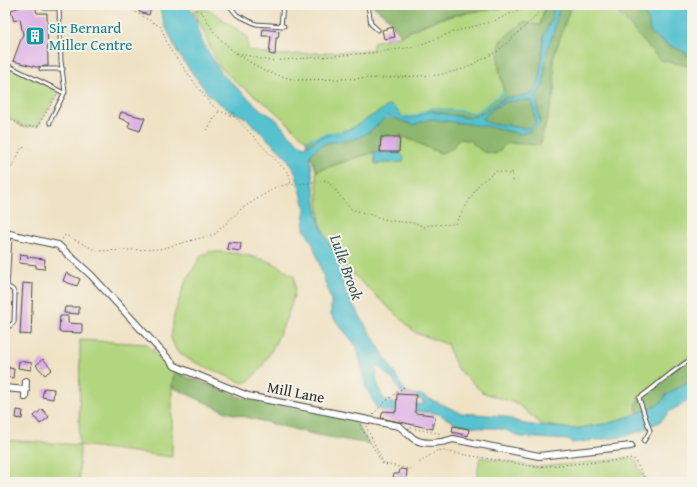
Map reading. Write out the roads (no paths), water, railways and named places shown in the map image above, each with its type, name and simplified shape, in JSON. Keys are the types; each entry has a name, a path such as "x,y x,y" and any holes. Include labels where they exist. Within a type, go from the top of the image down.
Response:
{"street":[{"name":"Mill Lane","path":"8,233 58,245 91,275 175,366 248,396 399,426 416,440 434,443 446,442 453,439 539,456 631,446"},
{"path":"5,388 25,393 26,381"}],"lane":[{"path":"41,5 44,8 59,8 64,93 50,122"},
{"path":"229,5 237,15 256,24 283,26 282,5"},
{"path":"368,5 371,24 378,30"},
{"path":"5,64 64,93"},
{"path":"41,69 63,70"},
{"path":"5,326 10,326 14,322 15,294 14,290 6,287 8,233"},
{"path":"644,440 650,431 639,398 668,374 692,360"}],"water":[{"path":"159,5 189,5 196,19 202,41 221,73 261,110 276,119 288,134 304,147 322,137 352,128 390,105 394,107 404,118 415,118 430,111 469,118 482,113 505,98 534,93 539,83 544,35 551,20 554,5 560,5 553,35 547,50 543,86 536,97 540,122 531,131 519,134 492,127 430,119 413,125 387,115 375,128 364,135 353,139 327,143 315,150 310,156 318,218 326,238 341,263 341,274 346,293 407,394 421,395 461,413 503,416 524,424 574,429 610,423 649,409 662,402 666,395 692,380 692,398 669,412 660,422 651,425 642,431 621,437 572,443 570,440 520,437 506,430 454,423 439,414 417,411 386,413 376,407 366,387 357,347 331,315 331,300 313,244 304,229 305,207 295,171 287,158 246,118 226,108 209,95 179,55 164,23","holes":["523,100 532,101 534,110 535,123 529,128 493,124 483,120 490,112 503,103","378,366 392,379 401,392 407,397 420,399 424,402 424,404 397,403 384,399 376,378 377,374 375,367"]},
{"path":"637,5 692,5 692,57 668,45 651,34 649,21"},
{"path":"374,152 399,152 404,157 403,162 375,164"}],"waterway":[{"path":"402,117 415,116 432,108 476,113 504,92"},
{"path":"384,118 395,117"},
{"path":"306,140 329,133 341,132"}],"place":[{"name":"Sir Bernard Miller Centre","path":"35,36"}],"water label":[{"name":"Lulle Brook","path":"347,267"}]}
